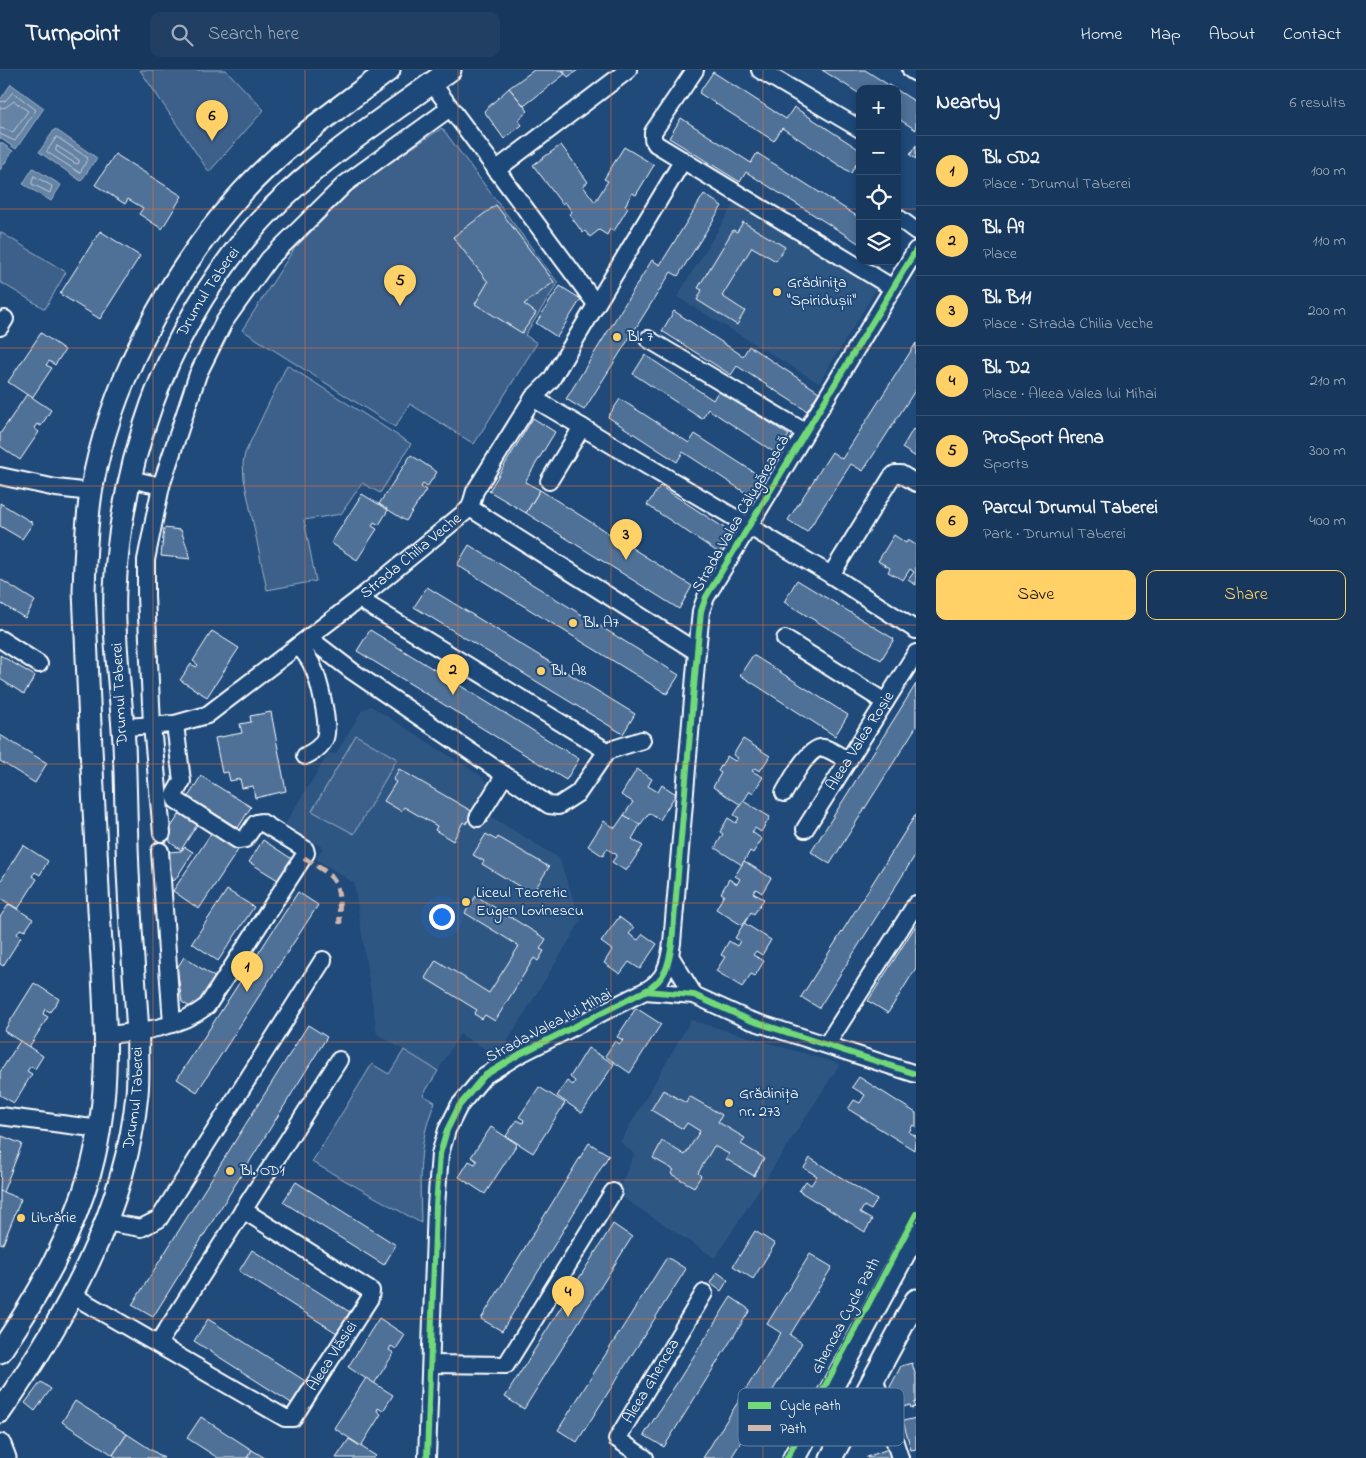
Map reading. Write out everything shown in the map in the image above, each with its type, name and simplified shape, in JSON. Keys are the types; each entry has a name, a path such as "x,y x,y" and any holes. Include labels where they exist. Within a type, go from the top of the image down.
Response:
{"main road":[{"name":"Drumul Taberei","path":"0,1352 44,1286 63,1246 91,1169 100,1129 106,1088 106,1035 84,591 85,542 92,492 105,436 124,382 159,310 190,260 222,218 250,184 310,130 389,70"},
{"name":"Drumul Taberei","path":"0,1412 53,1333 74,1296 105,1222 129,1144 137,1093 138,1033 128,889 123,727 115,592 118,556 130,479 150,410 172,357 207,292 243,241 274,206 325,161 450,70"},
{"path":"250,184 255,199 262,205 274,206"},
{"path":"222,218 239,227 243,241"},
{"path":"84,591 95,598 102,598 115,592"},
{"path":"85,633 104,629 117,634"},
{"path":"104,998 121,1006 136,1000"},
{"path":"832,1388 916,1232"},
{"path":"868,1388 916,1300"},
{"path":"0,1445 5,1458"},
{"path":"794,1458 800,1446"},
{"path":"831,1458 837,1446"}],"street":[{"path":"496,170 628,70"},
{"path":"695,70 653,132 653,139 656,144 893,288"},
{"path":"760,70 856,127"},
{"path":"911,70 916,73"},
{"path":"432,83 596,304"},
{"path":"162,833 152,726 146,560 160,486 198,374 216,335 269,259 345,184 450,108"},
{"path":"470,508 475,491 533,398 551,380 683,160"},
{"path":"901,220 916,231"},
{"name":"Strada Valea Călugărească","path":"645,991 663,977 670,956 701,611 706,597 916,250"},
{"path":"648,339 805,432"},
{"path":"533,398 831,575 916,630"},
{"path":"549,481 582,427"},
{"path":"831,575 890,478 895,474 901,474 916,483"},
{"path":"0,476 56,488 92,492"},
{"path":"130,479 160,486"},
{"name":"Strada Chilia Veche","path":"123,727 175,724 207,715 359,599 470,508 697,652"},
{"path":"359,599 607,751"},
{"path":"0,639 39,664"},
{"path":"785,639 885,702"},
{"path":"304,641 312,666 326,727 325,738 322,743 316,750 305,756"},
{"path":"304,641 352,671 541,802 558,806 578,794 607,751 642,740"},
{"name":"Aleea Valea Roșie","path":"805,829 916,653"},
{"path":"106,1035 138,1033 172,1024 198,1014 214,998 304,858 305,850 262,822 256,823 245,839 240,840 176,800 174,795 182,781 175,724"},
{"path":"784,793 807,757 815,750 822,747 848,761"},
{"path":"478,818 504,776"},
{"path":"160,851 172,1024"},
{"path":"827,1044 916,904"},
{"path":"670,956 694,995"},
{"path":"105,1222 141,1228 159,1219 323,960"},
{"path":"645,991 694,995 750,1020 916,1074"},
{"name":"Strada Valea lui Mihai","path":"427,1458 432,1364 437,1179 447,1130 459,1106 484,1076 502,1064 645,991"},
{"path":"158,1344 340,1060"},
{"path":"0,1116 100,1129"},
{"path":"432,1364 506,1365 613,1192"},
{"name":"Aleea Vlăsiei","path":"74,1296 285,1418 293,1418 370,1298 371,1290 243,1210"},
{"name":"Aleea Ghencea","path":"645,1458 617,1439 704,1293"},
{"path":"874,1377 878,1388"},
{"path":"896,1446 900,1458"}],"shaded area":[{"path":"140,70 226,70 264,110 209,172"},
{"path":"442,128 558,283 525,335 537,343 474,444 410,404 395,427 242,330 294,249 361,182"},
{"name":"Grădiniţa \"Spiridușii\"","path":"735,202 877,288 819,383 677,297"},
{"path":"0,232 66,272 45,309 0,282"},
{"path":"287,365 411,444 380,493 362,483 341,514 304,520 316,581 267,590 244,479 243,463 245,453"},
{"name":"Liceul Teoretic Eugen Lovinescu","path":"371,706 481,776 487,783 487,790 477,808 559,858 581,921 498,1057 460,1034 438,1071 377,1034 354,883 316,859 323,848 285,824 329,753 336,754 362,710"},
{"path":"356,735 397,759 354,834 312,811"},
{"name":"Grădinița nr. 273","path":"691,1020 840,1064 715,1258 617,1194 634,1154 620,1142"},
{"path":"404,1050 438,1071 423,1095 435,1102 422,1147 420,1176 421,1223 312,1162 372,1064 389,1074"}],"water":[{"path":"11,84 44,108 16,149 0,138 0,100"},
{"path":"55,129 97,158 81,181 39,152"},
{"path":"0,142 13,151 0,170"},
{"path":"33,168 61,185 51,201 23,184"}],"building":[{"path":"534,70 562,70 565,74 524,106 509,88"},
{"path":"562,70 578,70 568,77"},
{"path":"822,70 865,70 889,85 856,85 856,91"},
{"path":"713,72 786,119 794,107 856,147 856,165 851,173 782,128 774,141 699,93"},
{"path":"509,88 528,111 518,120 522,125 504,139 484,111"},
{"path":"901,93 916,102 916,130 901,121"},
{"path":"681,118 751,163 757,153 856,215 856,241 746,172 740,182 669,138"},
{"path":"561,145 588,182 583,186 595,202 608,181 604,179 624,147 654,165 636,195 632,193 625,206 628,208 614,231 610,229 607,235 599,230 590,237 585,231 583,233 569,214 572,212 565,202 562,204 533,165"},
{"path":"916,145 916,159 910,155"},
{"path":"115,154 182,196 162,229 139,214 143,208 128,199 125,204 95,185"},
{"name":"Bl. 7","path":"704,194 722,206 678,276 671,272 584,410 566,399 652,260 660,265"},
{"path":"496,205 554,282 524,304 536,313 522,333 475,304 488,282 453,237"},
{"path":"743,222 785,247 776,261 752,247 722,296 745,311 737,325 697,300 702,290 698,288 733,230 737,232"},
{"path":"100,231 140,256 100,319 60,294"},
{"path":"560,286 581,299 557,337 536,323"},
{"path":"674,311 743,356 749,346 819,392 807,411 737,366 731,375 662,331"},
{"path":"41,333 65,350 55,365 49,361 46,365 52,368 32,398 8,382"},
{"path":"916,343 916,389 863,471 851,464 807,532 788,520 832,452 842,459"},
{"path":"645,355 713,400 719,390 789,435 777,454 708,409 702,419 633,374"},
{"path":"27,394 51,410 41,426 37,424 34,428 39,432 20,460 0,446 0,434"},
{"path":"620,399 689,443 695,434 763,478 752,497 683,452 677,462 608,417"},
{"path":"533,418 555,432 525,482 540,490 526,513 489,491"},
{"path":"913,429 916,431 916,457 902,448"},
{"path":"411,455 437,472 427,487 423,484 421,487 426,490 406,521 379,504"},
{"path":"660,486 732,533 719,553 647,505"},
{"path":"540,490 692,586 679,609 526,513"},
{"path":"362,494 388,510 379,525 374,522 372,526 377,529 357,560 331,543"},
{"path":"0,503 33,523 22,539 0,526"},
{"path":"164,528 181,530 191,559 161,556"},
{"path":"894,535 906,543 908,540 916,545 916,585 908,580 914,572 910,569 903,580 888,572 890,568 878,561"},
{"name":"Bl. A7","path":"469,545 679,675 667,694 457,565"},
{"path":"0,579 35,601 25,618 0,603"},
{"path":"797,580 894,639 881,660 784,602"},
{"name":"Bl. A8","path":"427,587 635,714 623,734 414,607"},
{"path":"370,630 579,759 566,780 357,651"},
{"path":"212,631 239,648 207,697 180,680 191,664 196,667 198,665 193,661"},
{"path":"0,655 35,676 24,694 0,679"},
{"path":"753,655 848,715 835,736 740,675"},
{"path":"916,684 916,727 830,864 811,852"},
{"path":"271,712 286,791 255,798 253,786 242,788 240,779 230,781 228,772 222,773 215,738 242,733 240,724 251,722 250,716"},
{"path":"0,735 47,763 35,783 0,761"},
{"path":"743,739 770,756 760,771 754,768 752,771 763,777 753,793 750,791 741,805 713,787 721,773 718,771 727,756 735,761 738,758 733,755"},
{"path":"399,769 473,812 466,824 463,822 453,841 435,830 437,826 404,807 401,811 384,801 396,782 393,780"},
{"path":"637,769 652,779 648,786 658,792 662,785 676,794 660,820 649,813 640,825 624,815 633,802 621,795"},
{"path":"201,776 251,807 238,828 188,797"},
{"path":"743,801 770,817 761,832 755,828 752,832 762,839 753,853 750,851 742,865 715,848 723,834 720,832 728,818 736,823 739,818 734,815"},
{"path":"183,809 200,820 181,850 170,842 169,830"},
{"path":"916,814 916,854 819,1008 801,997"},
{"path":"624,815 640,825 632,839 643,846 626,871 612,862 617,855 607,849 603,856 588,846 604,821 615,828"},
{"path":"214,829 240,847 199,909 173,891"},
{"path":"486,834 496,840 498,837 549,867 532,894 482,864 484,861 473,855"},
{"path":"263,840 295,861 281,882 249,862"},
{"path":"23,845 48,861 40,875 35,872 32,876 37,879 18,909 0,898 0,882"},
{"path":"185,847 193,852 175,880 170,881 169,852 181,851"},
{"path":"744,861 771,878 762,893 756,889 753,893 764,899 754,914 751,912 743,926 716,909 724,895 721,893 729,879 737,884 740,879 735,876"},
{"path":"227,890 254,907 218,961 192,943"},
{"path":"298,892 318,905 197,1092 177,1079"},
{"path":"476,896 546,939 540,949 544,951 538,961 534,958 495,1021 485,1015 482,1019 474,1014 477,1010 425,978 436,960 489,993 519,946 465,913"},
{"path":"9,904 33,919 25,931 20,929 17,934 21,937 3,966 0,964 0,917"},
{"path":"619,917 634,928 629,934 638,940 643,934 657,944 640,969 629,962 620,974 604,963 612,950 601,942"},
{"path":"744,923 771,940 762,955 756,951 753,955 764,961 755,976 751,974 742,987 716,971 725,957 721,955 729,941 737,946 740,941 735,938"},
{"path":"916,925 916,968 888,1013 868,1001"},
{"path":"184,957 216,978 195,1006 190,1007 182,1002 177,968"},
{"path":"34,983 59,999 50,1012 45,1009 43,1014 48,1017 29,1047 4,1031"},
{"path":"636,1008 661,1024 630,1073 605,1056 615,1041 620,1044 623,1040 617,1037"},
{"name":"Bl. OD1","path":"308,1025 327,1037 153,1317 132,1305"},
{"path":"20,1041 43,1056 35,1069 31,1066 27,1071 32,1074 14,1103 0,1095 0,1072"},
{"path":"588,1048 614,1064 582,1113 557,1096 567,1081 573,1085 575,1081 570,1077"},
{"path":"859,1077 916,1113 916,1127 913,1125 909,1132 916,1136 914,1150 848,1109 854,1100 860,1103 865,1095 852,1087"},
{"path":"539,1087 565,1103 533,1153 506,1136 517,1120 523,1123 524,1120 519,1117"},
{"path":"663,1090 686,1103 689,1096 722,1115 718,1122 745,1138 741,1144 764,1158 754,1176 726,1159 729,1154 714,1146 698,1173 701,1176 694,1187 671,1174 674,1170 653,1158 662,1141 685,1155 700,1131 687,1123 683,1129 651,1110"},
{"path":"491,1127 517,1144 485,1194 459,1177 469,1161 475,1164 477,1161 471,1157"},
{"path":"2,1136 22,1144 3,1192 0,1191"},
{"path":"589,1143 609,1155 502,1331 481,1319"},
{"path":"810,1158 877,1200 871,1210 864,1206 860,1213 872,1220 865,1232 799,1191 806,1181 811,1185 817,1176 804,1168"},
{"path":"296,1182 396,1245 384,1265 283,1202"},
{"path":"0,1191 21,1199 3,1244 0,1243"},
{"path":"613,1224 632,1237 524,1409 505,1397"},
{"path":"755,1231 775,1244 753,1279 733,1266"},
{"path":"252,1250 353,1314 340,1335 239,1271"},
{"path":"810,1254 832,1267 790,1335 802,1343 774,1388 747,1388 781,1333 767,1324"},
{"path":"667,1257 686,1269 577,1442 558,1430"},
{"path":"717,1272 728,1280 721,1291 710,1283"},
{"path":"731,1297 750,1310 664,1447 644,1435"},
{"path":"379,1318 405,1335 396,1349 391,1346 389,1350 394,1353 374,1384 348,1367"},
{"path":"208,1319 310,1384 296,1406 194,1341"},
{"path":"912,1363 916,1377 916,1402 914,1403 916,1407 911,1408 910,1405 904,1407 904,1388 890,1388 901,1366"},
{"path":"366,1378 393,1395 383,1411 378,1408 377,1411 381,1414 361,1446 334,1428"},
{"path":"41,1382 51,1389 35,1411 25,1403"},
{"path":"75,1401 127,1434 113,1455 62,1422"},
{"path":"738,1402 738,1446 731,1458 703,1458"},
{"path":"201,1417 252,1450 247,1458 218,1458 187,1438"},
{"path":"916,1418 916,1449 911,1450 904,1421"},
{"path":"127,1434 164,1458 118,1458 113,1455"},
{"path":"349,1439 376,1456 374,1458 336,1458"},
{"path":"888,1449 891,1458 867,1458 867,1457"},
{"path":"252,1450 265,1458 247,1458"}],"marked path":[{"path":"304,858 332,877 336,883 339,898 340,924"}],"cycle path":[{"path":"645,991 662,977 668,965 671,951 701,611 706,597 916,250"},
{"path":"427,1458 436,1206 440,1154 447,1130 459,1106 484,1076 520,1054 645,991 694,995 749,1020 916,1074"},
{"name":"Ghencea Cycle Path","path":"824,1388 916,1214"},
{"name":"Ghencea Cycle Path","path":"787,1458 793,1446"}],"place":[{"name":"Parcul Drumul Taberei","path":"212,141"},
{"name":"Grădiniţa \"Spiridușii\"","path":"777,292"},
{"name":"ProSport Arena","path":"400,306"},
{"name":"Bl. 7","path":"617,337"},
{"name":"Bl. B11","path":"626,560"},
{"name":"Bl. A7","path":"573,623"},
{"name":"Bl. A8","path":"541,671"},
{"name":"Bl. A9","path":"453,695"},
{"name":"Liceul Teoretic Eugen Lovinescu","path":"466,902"},
{"name":"Bl. OD2","path":"247,992"},
{"name":"Grădinița nr. 273","path":"729,1103"},
{"name":"Bl. OD1","path":"230,1171"},
{"name":"Librărie","path":"21,1218"},
{"name":"Bl. D2","path":"568,1317"}]}
